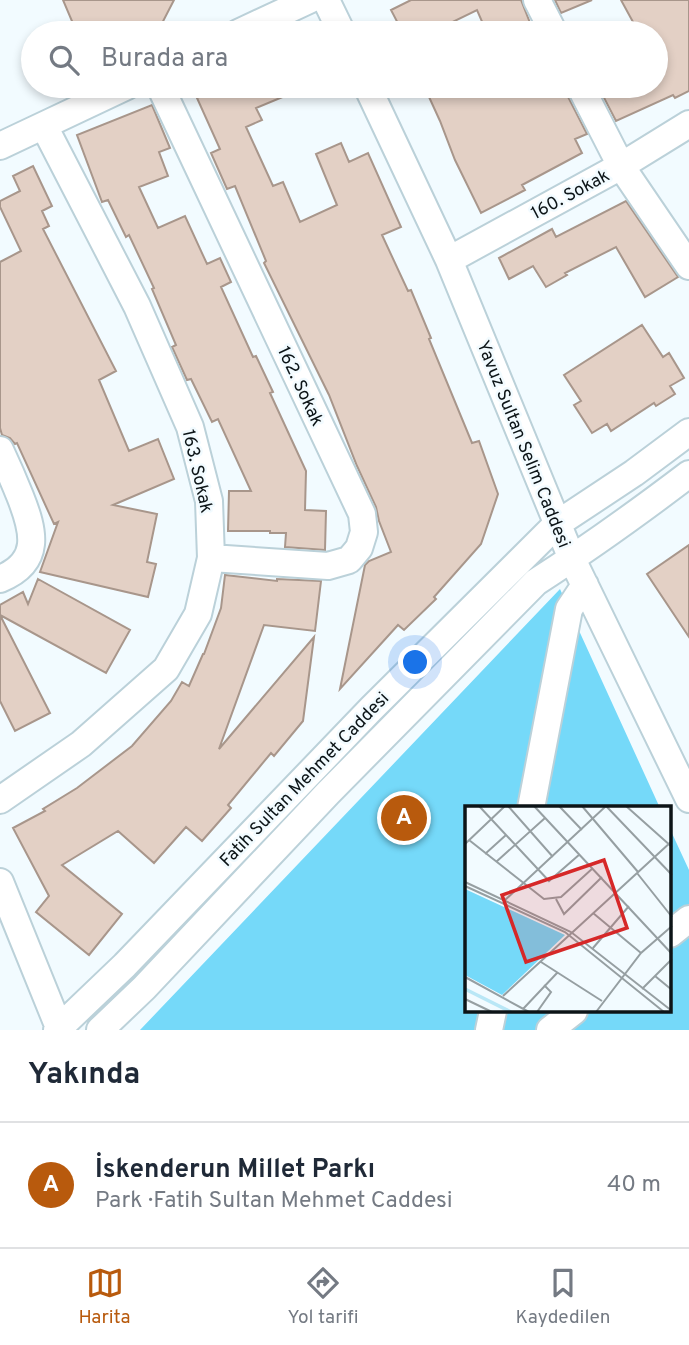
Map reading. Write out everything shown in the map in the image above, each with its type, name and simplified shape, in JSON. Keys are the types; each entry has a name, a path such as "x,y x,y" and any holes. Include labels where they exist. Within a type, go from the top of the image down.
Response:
{"street":[{"path":"264,21 309,0"},
{"path":"326,0 336,21"},
{"path":"537,0 548,21"},
{"path":"0,146 102,98"},
{"name":"162. Sokak","path":"166,98 362,514 365,532 359,548 349,559 328,566 211,558"},
{"name":"Yavuz Sultan Selim Caddesi","path":"373,98 449,260 572,559 689,799"},
{"path":"586,98 621,166 689,266"},
{"name":"160. Sokak","path":"449,260 621,166 689,124"},
{"name":"163. Sokak","path":"0,800 81,744 166,669 198,614 211,558 209,501 190,427 137,306 44,126"},
{"name":"Fatih Sultan Mehmet Caddesi","path":"58,1029 125,965 371,709 557,524 634,473 689,432"},
{"path":"0,450 30,521 32,546 23,564 0,579"},
{"name":"Fatih Sultan Mehmet Caddesi","path":"100,1030 144,988 328,793 536,582 689,474"},
{"path":"531,806 569,609 585,585"},
{"path":"0,882 58,1029"},
{"path":"672,932 689,919"},
{"path":"489,1030 492,1012"},
{"path":"550,1030 573,1012"}],"shaded area":[{"path":"560,589 659,806 465,806 465,1012 672,1012 672,833 689,870 689,1030 140,1030"}],"building":[{"path":"63,0 174,0 163,21 72,21"},
{"path":"411,0 521,0 529,21 482,21 477,10 455,21 397,21 391,10"},
{"path":"555,0 592,0 561,13"},
{"path":"621,0 689,0 689,91 675,98 673,95 668,97 668,21 632,21"},
{"path":"197,98 280,98 256,108 262,120 246,127 273,186 283,182 300,222 337,205 316,154 341,143 349,162 368,153 401,227 382,235 408,291 411,290 472,443 479,441 498,494 481,544 434,597 436,599 404,630 398,625 340,689 365,565 391,552 376,507 329,395 264,263 266,261 235,186 227,189 211,153 220,149"},
{"path":"429,98 569,98 587,134 575,139 582,153 522,185 525,190 481,213 455,160"},
{"path":"604,98 666,98 616,121"},
{"path":"152,105 170,148 159,152 168,176 139,187 158,228 185,216 207,264 220,258 231,282 221,287 253,357 256,356 273,392 270,393 306,471 305,510 326,511 325,550 285,547 286,533 228,531 229,491 251,491 218,419 212,422 191,379 187,380 172,347 176,345 152,289 154,288 129,235 126,237 108,200 102,202 77,135"},
{"path":"33,166 52,206 42,211 49,226 43,229 116,371 99,380 129,451 158,439 174,479 113,505 157,514 147,562 156,564 148,597 40,572 58,522 54,524 17,443 2,435 0,428 0,262 21,251 0,207 0,201 20,191 13,176"},
{"path":"626,201 678,277 645,297 616,247 565,273 567,275 546,287 533,266 509,279 499,258 552,229 556,237"},
{"path":"642,325 663,357 669,353 684,378 670,386 675,394 656,406 654,403 611,431 607,424 592,433 574,405 581,401 564,375"},
{"path":"689,545 689,637 647,574"},
{"path":"225,575 277,581 321,581 315,631 264,625 219,749 314,637 303,721 274,756 271,753 228,805 231,808 202,841 186,827 154,863 118,831 62,865 122,914 89,955 36,912 49,896 13,828 45,811 43,809 77,788 132,746 171,701 182,682 189,686 221,608"},
{"path":"38,579 130,630 106,673 0,615 0,605 23,592 28,604"},
{"path":"0,615 50,713 15,731 0,701"}],"place":[{"name":"İskenderun Millet Parkı","path":"404,818"}]}
